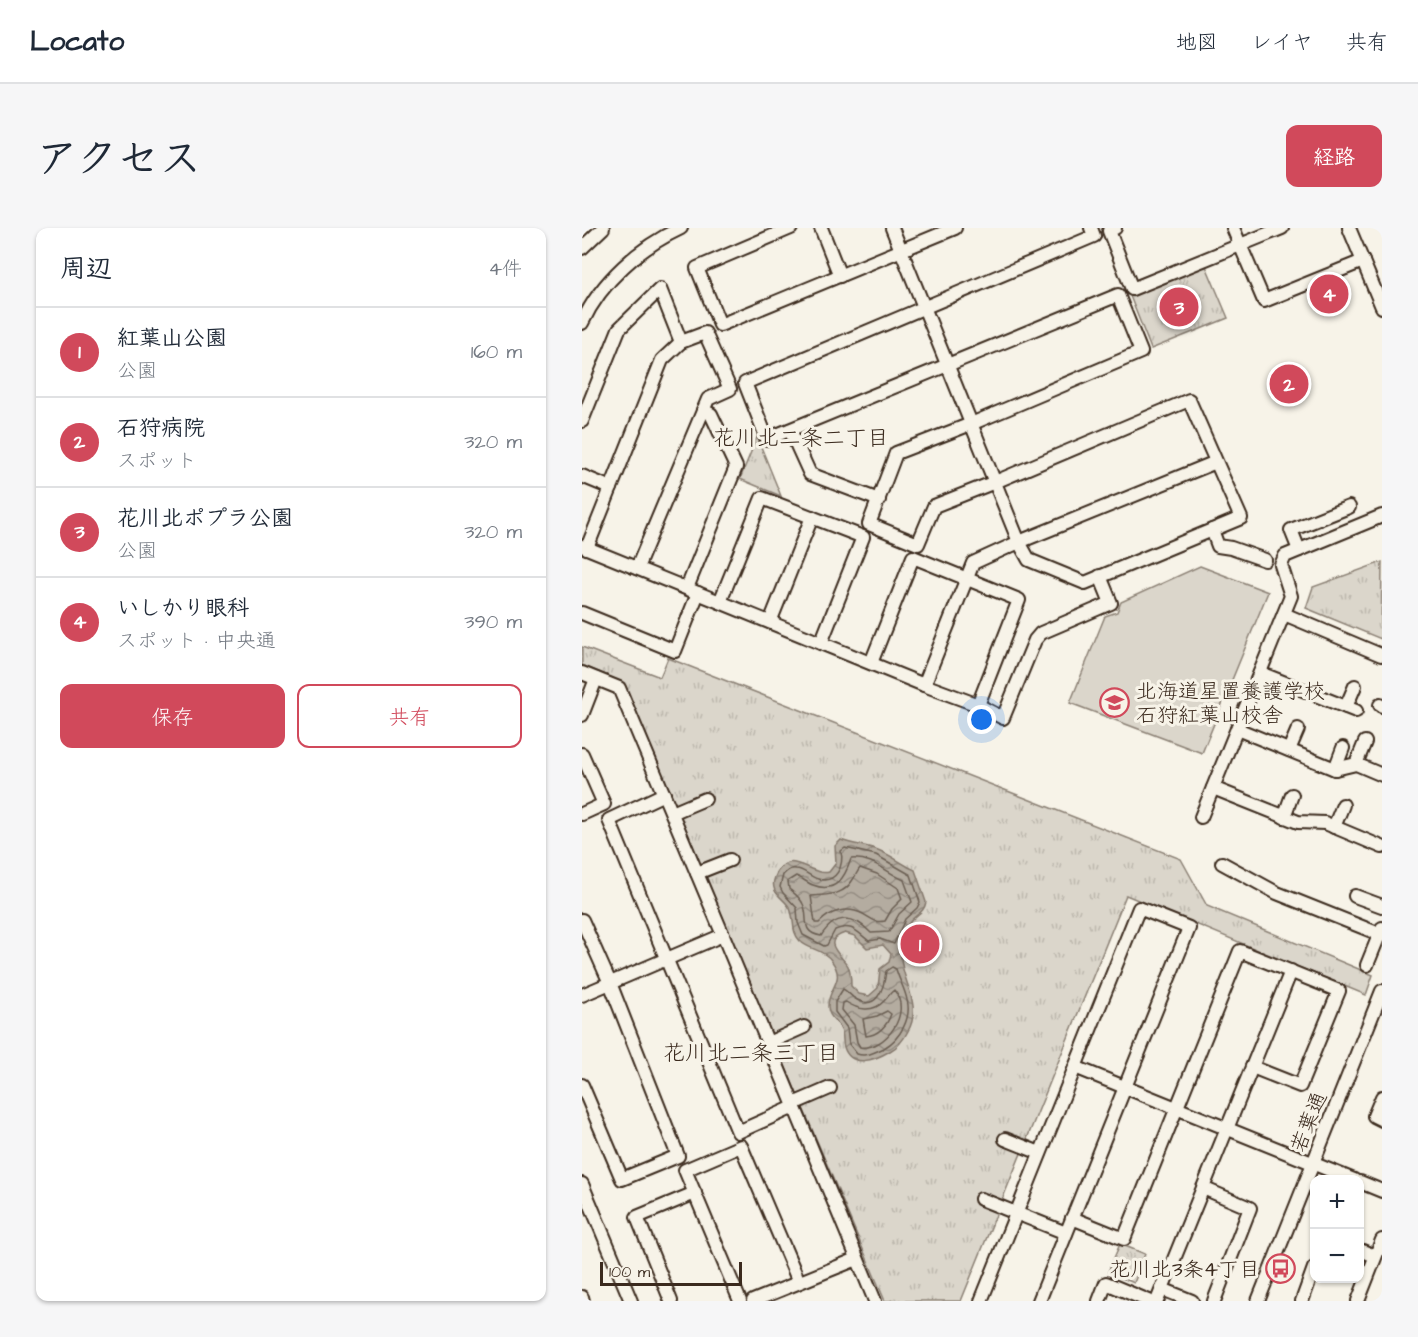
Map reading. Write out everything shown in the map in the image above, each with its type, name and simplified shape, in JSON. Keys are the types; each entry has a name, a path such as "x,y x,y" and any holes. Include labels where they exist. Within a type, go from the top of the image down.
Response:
{"street":[{"path":"582,248 588,234 603,228"},
{"path":"653,228 659,241"},
{"path":"582,323 603,288 619,271 636,256 681,228"},
{"path":"791,228 697,268 720,325 955,228"},
{"path":"821,228 840,276"},
{"path":"892,228 925,309 947,365 971,424 995,482 1019,543 1029,560 1085,583 1241,518 1190,400 995,482 934,506 918,544 869,524 896,453 971,424 1141,352 1118,295 947,365 790,430 767,439 745,383 925,309 1094,236 1091,228"},
{"path":"1115,228 1109,231 1132,289 1282,228"},
{"path":"1233,228 1264,301 1363,261"},
{"path":"1349,228 1382,307"},
{"path":"582,421 620,329 660,289 681,342"},
{"path":"638,568 708,399 730,389 705,333 681,342 662,360 611,488 583,547 978,705 1003,718 1035,640 1041,633 1111,603 1100,576"},
{"path":"582,613 675,651 736,467 711,414 703,410"},
{"path":"790,430 810,474 879,500"},
{"path":"924,685 973,563 1216,462"},
{"path":"582,476 611,488"},
{"path":"720,602 762,498 863,537 821,643"},
{"path":"1299,550 1291,530 1349,507"},
{"path":"1202,817 1291,596 1288,580 1281,565 1285,556 1382,516"},
{"path":"770,622 812,517"},
{"path":"1212,530 1218,546 1265,560"},
{"path":"871,663 913,557 967,578 1019,600 978,705"},
{"path":"1284,614 1381,655"},
{"path":"582,673 619,688 875,1301"},
{"path":"1260,673 1351,709 1355,686"},
{"path":"582,715 596,679"},
{"path":"1237,729 1335,769 1356,764 1382,775"},
{"path":"1289,750 1298,729"},
{"path":"1356,764 1365,742"},
{"path":"1335,769 1343,748"},
{"path":"582,754 604,804 582,814"},
{"path":"1213,788 1298,822 1325,824 1382,847"},
{"path":"664,794 609,820 738,1132 830,1088"},
{"path":"1284,816 1292,795"},
{"path":"672,813 705,799"},
{"path":"1334,827 1343,805"},
{"path":"697,873 730,860"},
{"path":"1222,863 1277,893 1381,932 1367,965"},
{"path":"1355,896 1382,906"},
{"path":"981,1301 1139,908 1189,928 1039,1301"},
{"path":"582,920 678,1156 622,1179 582,1085"},
{"path":"582,995 723,935"},
{"path":"1072,1218 1124,1239 1240,951 1339,991 1300,1086 1252,1067"},
{"path":"1192,1301 1160,1295 1291,971"},
{"name":"若葉通","path":"1258,1301 1382,991"},
{"path":"768,1043 804,1028"},
{"path":"1075,1067 1344,1175"},
{"path":"1382,1097 1374,1116 1382,1120"},
{"path":"1005,1139 1041,1153"},
{"path":"740,1301 685,1170 741,1146 799,1282"},
{"path":"582,1184 631,1301"},
{"path":"1364,1184 1382,1191"},
{"path":"1203,1188 1250,1208 1214,1301"},
{"path":"671,1301 637,1217 695,1193"},
{"path":"981,1198 1066,1233"},
{"path":"1358,1301 1382,1240"},
{"path":"1364,1252 1375,1256"},
{"path":"753,1301 857,1259"},
{"path":"1302,1301 1310,1279"},
{"path":"1099,1301 1106,1284 1149,1301"}],"green space":[{"path":"1206,266 1228,318 1151,349 1130,296"},
{"path":"757,437 781,496 740,479"},
{"path":"1382,562 1381,639 1306,608 1313,587"},
{"path":"1200,566 1268,592 1202,753 1070,703 1105,616 1117,612 1121,602"},
{"path":"582,647 660,677 668,658 1181,859 1207,906 1373,975 1366,995 1126,895 961,1301 885,1301 622,682 582,665"},
{"path":"1120,1244 1145,1254 1134,1283 1108,1272"}],"water":[{"path":"841,840 873,848 915,870 926,902 922,911 912,919 907,927 902,944 902,966 913,1009 908,1031 896,1047 864,1061 847,1054 841,1029 828,1010 829,999 837,979 835,967 828,956 800,941 795,934 789,907 774,888 775,877 786,863 800,864 822,872 829,872 836,863 835,846","holes":["845,933 855,936 867,948 883,945 891,954 889,962 880,969 878,988 869,996 859,994 851,986 848,966 834,949 833,944 837,936"]}],"place":[{"name":"いしかり眼科","path":"1329,294"},
{"name":"花川北ポプラ公園","path":"1179,307"},
{"name":"石狩病院","path":"1289,384"},
{"name":"北海道星置養護学校 石狩紅葉山校舎","path":"1115,703"},
{"name":"紅葉山公園","path":"920,944"},
{"name":"花川北3条4丁目","path":"1281,1269"}],"district":[{"name":"花川北二条二丁目","path":"801,438"},
{"name":"花川北二条三丁目","path":"751,1053"}]}
